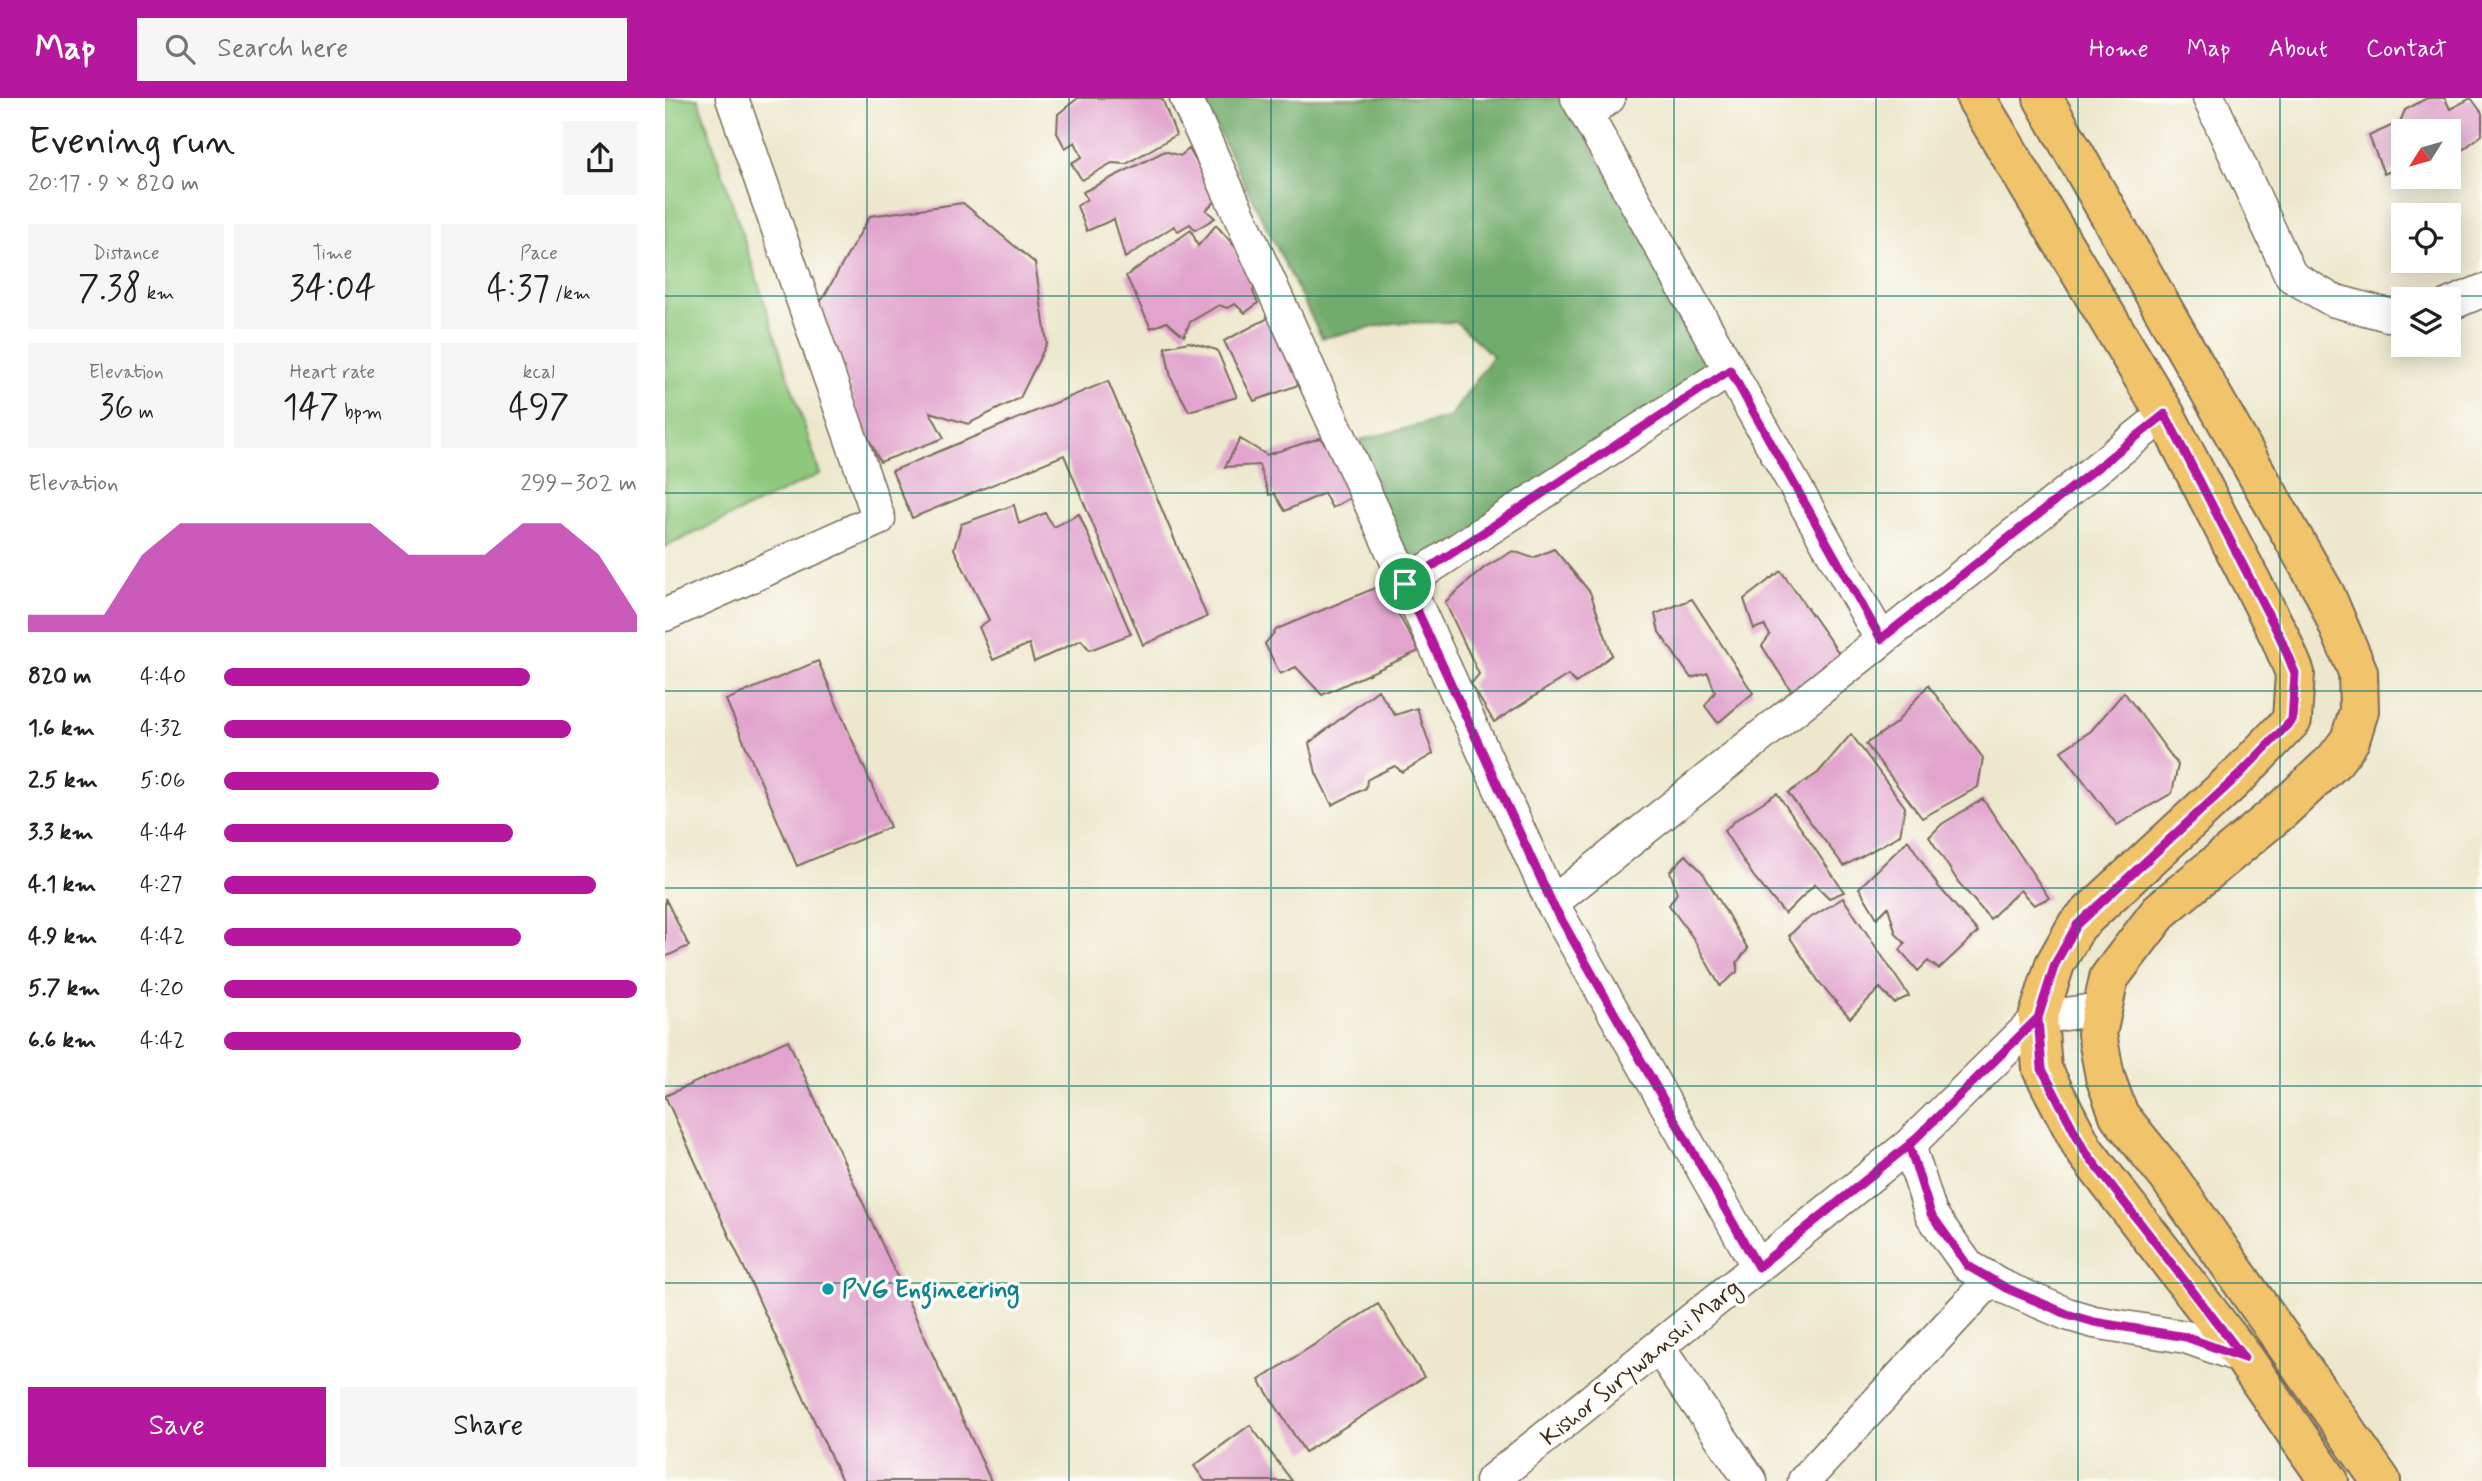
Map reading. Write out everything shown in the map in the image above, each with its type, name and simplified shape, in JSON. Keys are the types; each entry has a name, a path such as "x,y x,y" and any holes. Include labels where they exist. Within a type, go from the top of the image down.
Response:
{"main road":[{"path":"1976,98 2165,414 2295,673 2292,720 2239,775 2077,925 2055,964 2038,1018 2042,1069 2084,1150 2244,1358 2329,1481"},
{"path":"2043,98 2325,594 2358,672 2359,711 2350,740 2335,760 2283,809 2161,910 2109,978 2100,1009 2097,1034 2105,1077 2119,1115 2168,1176 2381,1481"}],"street":[{"path":"665,615 879,519 731,98"},
{"path":"1186,98 1552,903 1758,1267"},
{"path":"2209,98 2291,276 2332,300 2391,315"},
{"path":"1591,103 1730,370 1881,639"},
{"path":"2461,300 2482,291"},
{"path":"1405,584 1730,370"},
{"path":"1552,903 2165,414"},
{"path":"2038,1018 2100,1009"},
{"name":"Kishor Surywanshi Marg","path":"1491,1481 1909,1145 2038,1018"},
{"path":"1909,1145 1931,1214 1968,1266 1991,1279 2094,1322 2186,1337 2244,1358"},
{"path":"1804,1481 1991,1279"},
{"path":"1658,1347 1751,1481"}],"green space":[{"path":"665,98 698,98 820,474 665,547"},
{"path":"1202,98 1563,98 1721,375 1410,569 1360,440 1450,417 1493,356 1456,322 1394,323 1322,338"}],"building":[{"path":"1078,98 1162,98 1176,135 1126,164 1112,163 1082,180 1071,163 1082,157 1075,142 1065,148 1057,133 1058,114"},
{"path":"2427,98 2445,98 2450,109 2471,98 2482,113 2482,135 2461,151 2461,119 2401,119 2405,110"},
{"path":"2391,126 2391,171 2384,174 2369,136"},
{"path":"1189,149 1218,199 1206,210 1215,218 1195,230 1190,224 1178,231 1174,226 1125,258 1114,219 1087,231 1077,206 1087,199 1083,192 1165,151 1180,156"},
{"path":"963,203 1035,263 1047,343 1020,398 968,424 930,412 944,438 880,462 862,425 820,303 870,216"},
{"path":"1216,225 1259,274 1253,292 1258,303 1245,313 1235,304 1227,308 1219,305 1190,322 1184,336 1167,322 1151,328 1126,276 1191,230 1198,246"},
{"path":"1270,317 1301,384 1254,401 1224,341"},
{"path":"1189,342 1217,350 1237,397 1189,411 1171,378 1165,347"},
{"path":"1108,381 1207,617 1143,645 1064,455 912,518 892,471"},
{"path":"1320,438 1326,445 1337,441 1355,495 1332,508 1324,493 1285,511 1274,493 1269,495 1259,465 1225,467 1240,439 1267,455"},
{"path":"1014,505 1019,524 1045,513 1054,527 1079,514 1131,634 1090,650 1081,640 1034,662 1029,644 993,660 979,627 989,620 954,549 961,524"},
{"path":"1554,549 1590,592 1612,655 1576,683 1568,675 1494,722 1471,684 1479,674 1445,602 1485,567 1513,551 1533,558"},
{"path":"1781,571 1843,659 1794,695 1762,646 1770,635 1764,625 1754,629 1744,599"},
{"path":"1382,585 1419,651 1322,695 1296,667 1280,674 1265,644 1277,629"},
{"path":"1692,599 1753,693 1718,723 1705,706 1715,692 1708,673 1691,678 1659,632 1655,614"},
{"path":"818,661 890,827 797,866 726,700"},
{"path":"1928,685 1983,758 1978,787 1922,818 1866,744 1896,723"},
{"path":"1378,690 1395,715 1417,708 1433,754 1402,772 1395,766 1374,776 1367,780 1366,788 1332,805 1316,773 1309,743"},
{"path":"2124,692 2178,765 2172,793 2117,825 2061,751 2091,731"},
{"path":"1851,734 1905,807 1900,835 1844,866 1788,793 1818,773"},
{"path":"1777,793 1844,892 1829,898 1815,884 1785,914 1754,877 1724,831 1737,819"},
{"path":"1983,799 2049,898 2034,905 2020,890 1990,919 1959,883 1929,837 1942,824"},
{"path":"1908,840 1938,886 1978,932 1939,969 1928,961 1918,971 1900,950 1905,943 1896,934 1888,907 1877,918 1859,888"},
{"path":"1686,855 1703,873 1748,949 1737,962 1737,972 1720,986 1693,938 1669,905 1677,893 1670,871"},
{"path":"665,898 689,946 665,957"},
{"path":"1843,898 1909,996 1894,1003 1880,988 1850,1018 1819,982 1789,936 1802,923"},
{"name":"PVG Engineering","path":"788,1040 991,1481 842,1481 665,1096"},
{"path":"1378,1304 1424,1377 1305,1452 1259,1380"},
{"path":"1250,1425 1292,1481 1205,1481 1194,1466"}],"place":[{"name":"PVG Engineering","path":"828,1289"}],"route":[{"path":"1405,584 1552,903 1758,1267 1909,1145 2038,1018 2042,1069 2084,1150 2244,1358 2186,1337 2094,1322 2067,1314 2006,1288 1968,1266 1931,1214 1909,1145 1973,1081 2038,1018 2055,964 2065,941 2077,925 2239,775 2292,720 2295,673 2280,637 2165,414 1881,639 1730,370 1405,584"}]}
